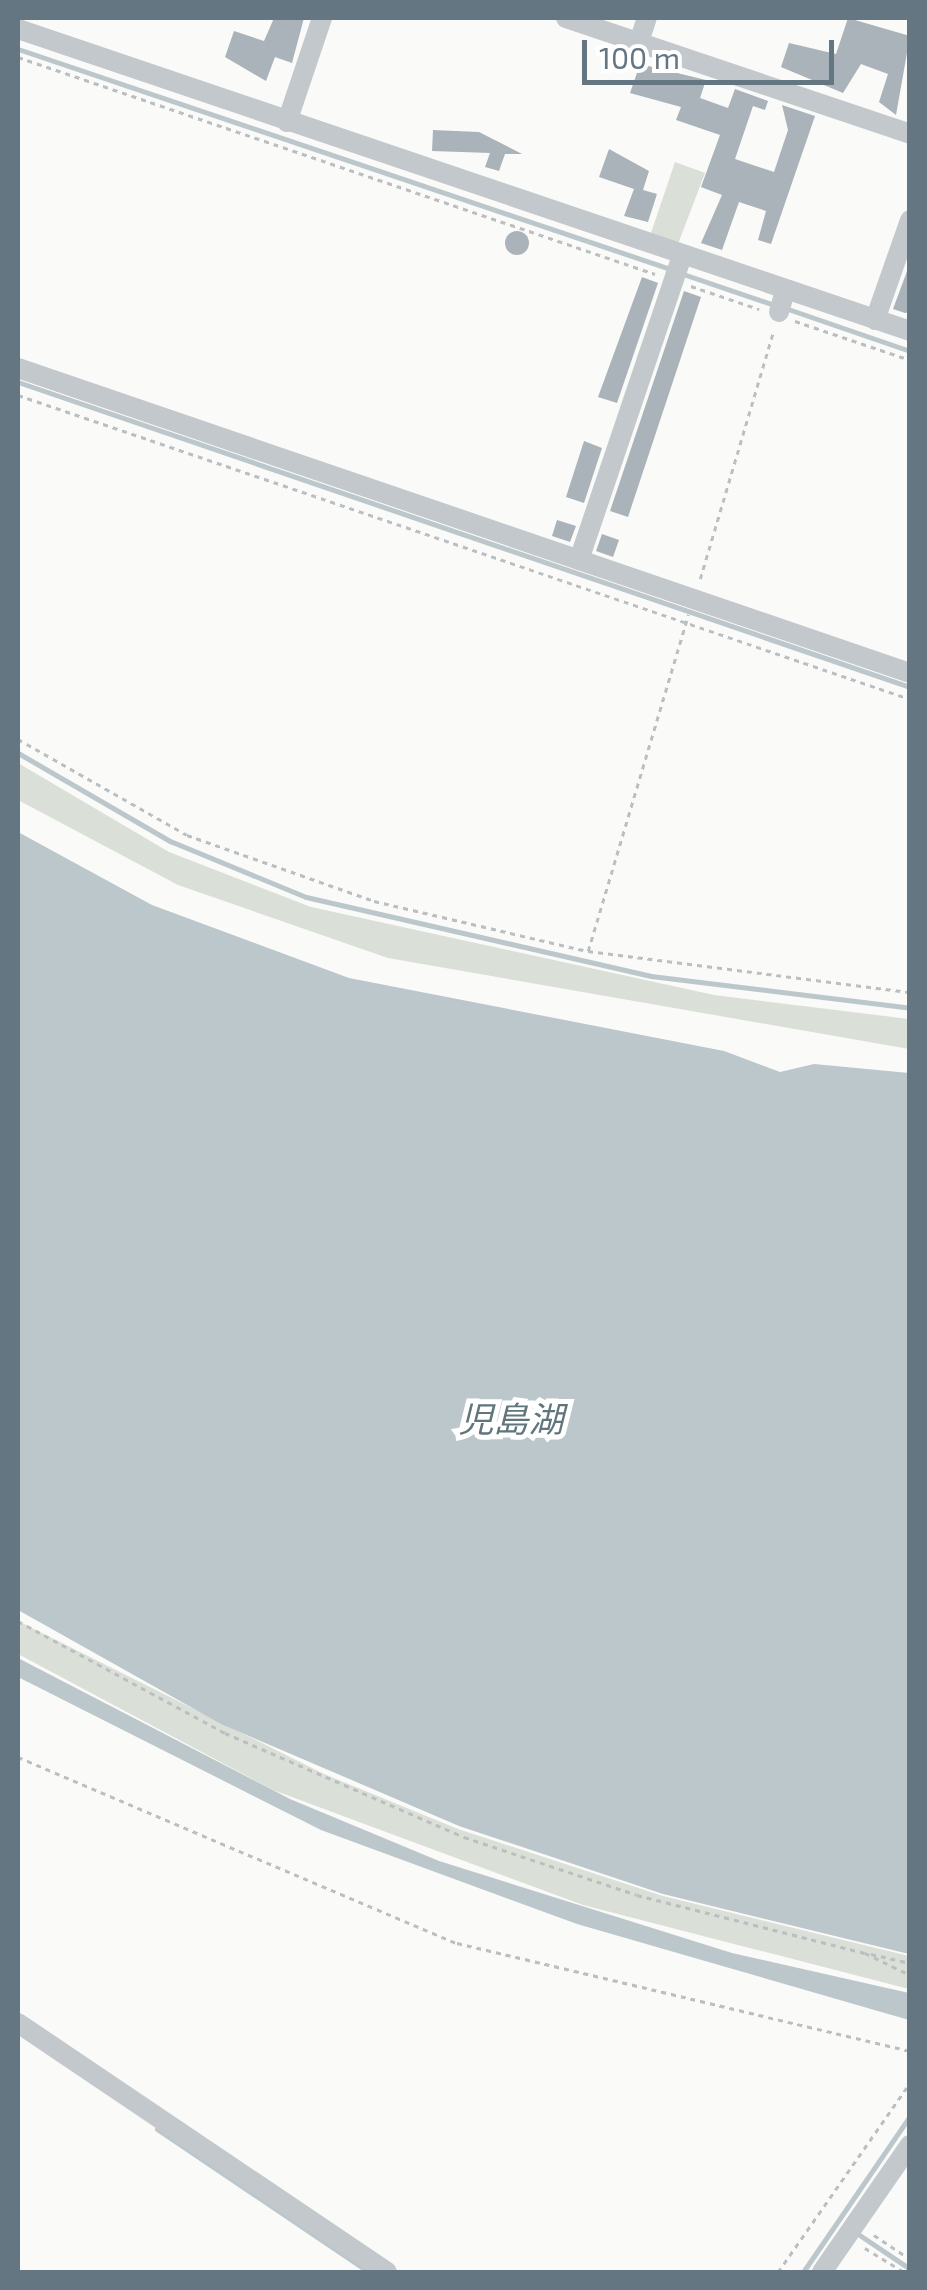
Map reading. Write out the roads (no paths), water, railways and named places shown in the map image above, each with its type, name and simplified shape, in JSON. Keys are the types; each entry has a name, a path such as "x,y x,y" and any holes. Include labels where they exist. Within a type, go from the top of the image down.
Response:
{"street":[{"path":"282,137 322,18"},
{"path":"566,18 910,134"},
{"path":"639,42 648,18"},
{"path":"18,29 282,137 781,304 876,320 910,331"},
{"path":"876,320 910,220"},
{"path":"579,560 677,270"},
{"path":"18,368 579,560 689,613 910,673"},
{"path":"18,2024 387,2272"},
{"path":"822,2272 910,2145"}],"water":[{"name":"児島湖","path":"18,832 152,905 349,978 724,1051 780,1072 814,1064 909,1073 909,1954 663,1894 459,1826 221,1724 18,1610"},
{"path":"18,1658 290,1799 439,1861 732,1953 909,1993 909,2020 577,1924 321,1830 18,1677"}],"waterway":[{"path":"18,49 673,270"},
{"path":"683,274 777,306"},
{"path":"788,309 910,351"},
{"path":"18,382 910,687"},
{"path":"18,753 170,841 306,897 651,976 910,1008"},
{"path":"803,2272 910,2116"},
{"path":"157,2129 369,2272"},
{"path":"858,2234 910,2269"}]}
